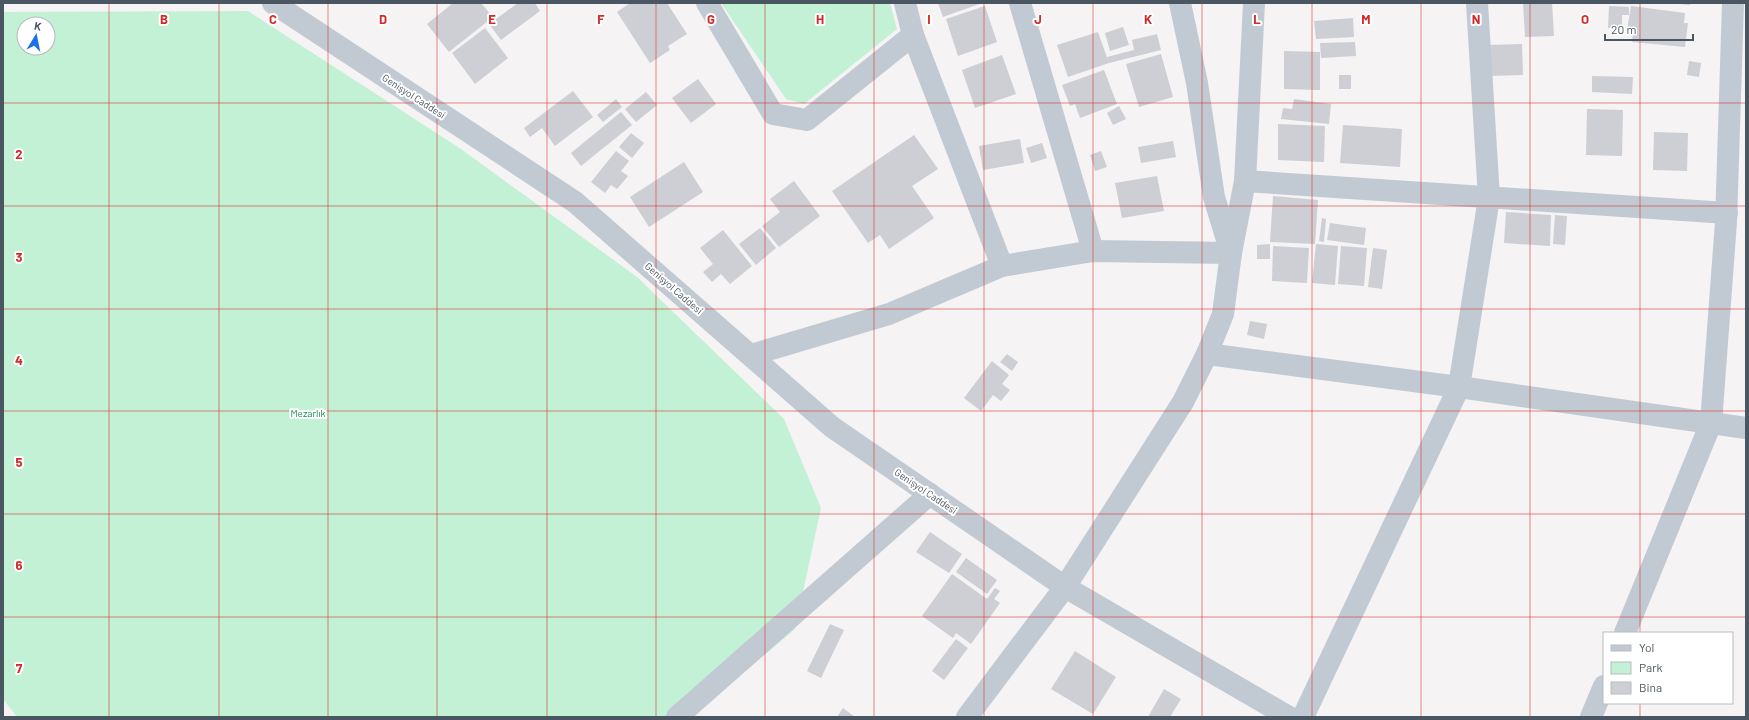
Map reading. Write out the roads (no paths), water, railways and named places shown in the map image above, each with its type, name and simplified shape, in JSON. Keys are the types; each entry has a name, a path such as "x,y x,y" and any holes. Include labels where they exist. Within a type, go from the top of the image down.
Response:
{"street":[{"name":"Genişyol Caddesi","path":"273,3 575,202 832,427 1065,586 1289,717"},
{"path":"707,3 773,114 807,120 913,35"},
{"path":"905,3 913,35 1002,266"},
{"path":"1020,3 1093,251"},
{"path":"1180,3 1197,83 1214,197 1231,253"},
{"path":"968,717 1065,586 1183,402 1207,354 1222,314 1231,253 1245,181 1254,3"},
{"path":"1303,717 1459,387 1489,198 1477,3"},
{"path":"1626,632 1711,423 1727,213 1733,3"},
{"path":"1245,181 1727,213"},
{"path":"751,355 889,314 1002,266 1093,251 1231,253"},
{"path":"1207,354 1459,387 1746,428"},
{"path":"677,717 930,494"},
{"path":"1591,717 1603,688"}],"park label":[{"name":"Mezarlık","path":"308,413"}]}
